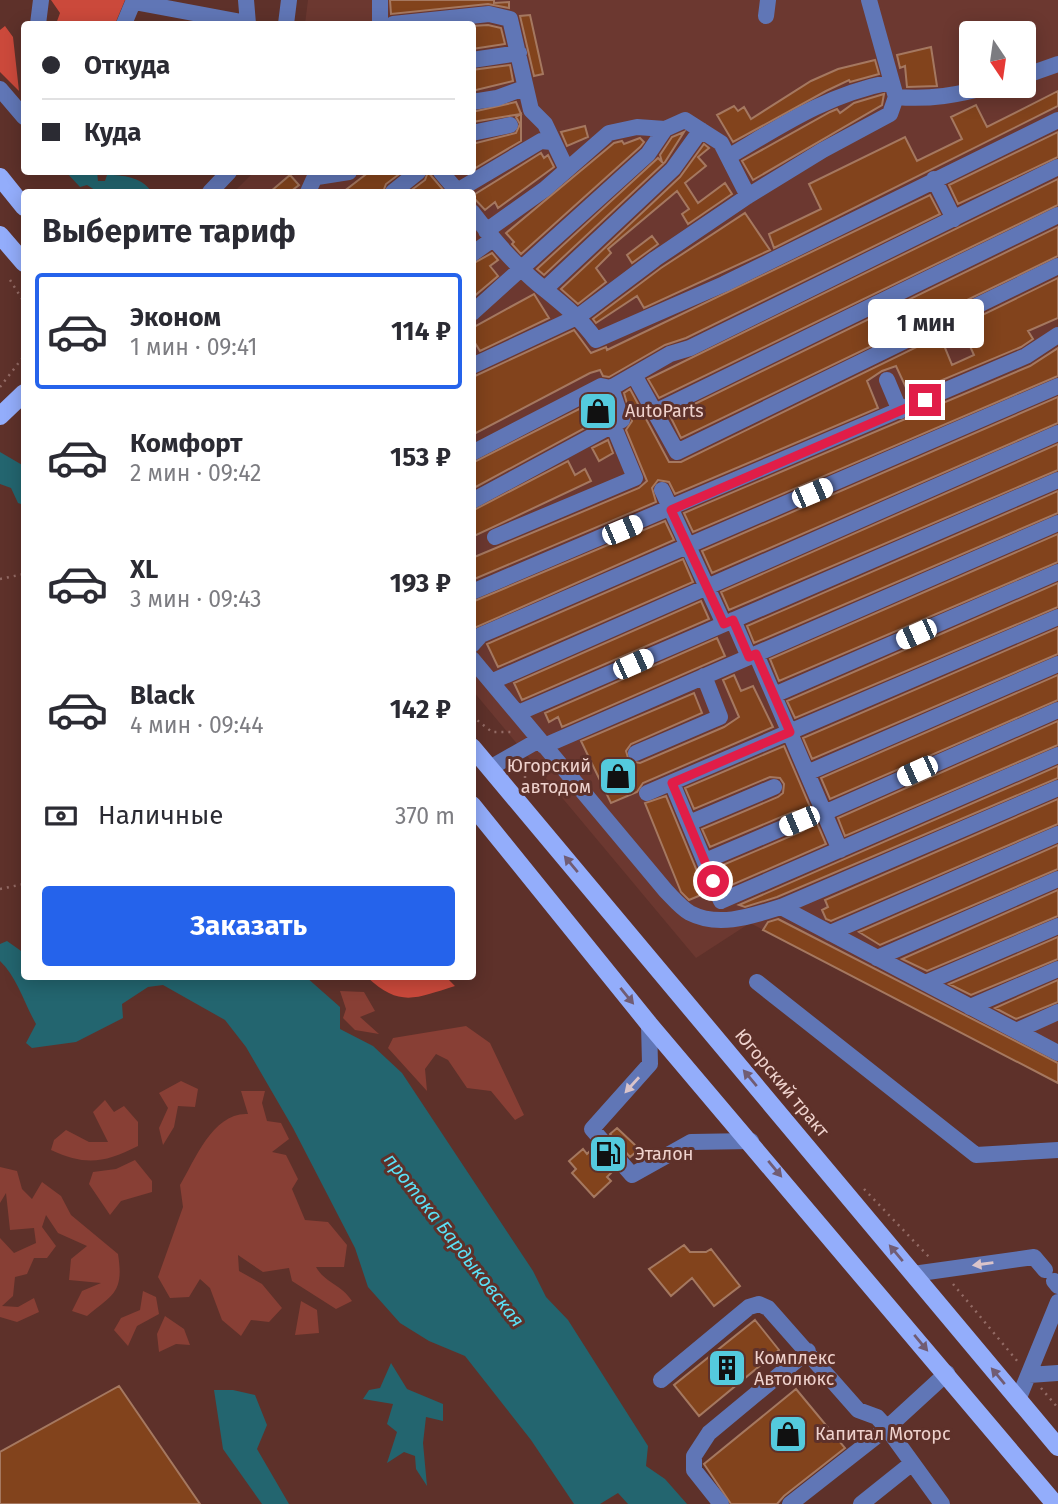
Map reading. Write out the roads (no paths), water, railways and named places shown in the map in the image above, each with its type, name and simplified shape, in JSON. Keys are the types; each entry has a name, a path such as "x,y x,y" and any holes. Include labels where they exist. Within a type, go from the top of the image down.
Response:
{"main road":[{"path":"0,177 21,203"},
{"path":"0,235 21,260"},
{"path":"0,416 21,396"},
{"name":"Югорский тракт","path":"476,752 1058,1447"},
{"path":"476,809 649,1024 751,1141 1055,1504"}],"street":[{"path":"38,21 41,0"},
{"path":"246,0 247,21"},
{"path":"286,21 289,0"},
{"path":"380,0 380,21"},
{"path":"476,366 579,316 655,259 748,196 823,150 890,114 894,89 869,0"},
{"path":"125,21 134,1 232,21"},
{"path":"422,21 489,14 510,19 531,110 545,124 567,170"},
{"path":"476,59 519,52"},
{"path":"1036,72 1058,64"},
{"path":"476,101 497,98 524,88"},
{"path":"0,89 21,114"},
{"path":"728,158 813,107 854,90 894,89 925,100 959,95"},
{"path":"476,250 489,235 609,133 637,127 665,129 685,120 721,143 748,196"},
{"path":"476,217 523,270 579,316 596,340 724,284 1058,120"},
{"path":"476,132 510,125"},
{"path":"476,310 523,270 648,154 665,129"},
{"path":"545,289 673,169 701,130"},
{"path":"462,189 541,141 552,142"},
{"path":"476,451 601,386 611,388 670,354 690,348 1058,167"},
{"path":"213,189 226,175"},
{"path":"397,189 414,175"},
{"path":"443,175 455,189"},
{"path":"934,179 954,219"},
{"path":"655,412 1058,215"},
{"path":"634,375 677,452 1058,266"},
{"path":"476,590 671,510 1026,356 1058,335"},
{"path":"887,380 900,411"},
{"path":"476,641 481,635 1058,386"},
{"path":"476,499 622,420 611,388"},
{"path":"495,537 635,478 613,425"},
{"path":"493,681 1058,433"},
{"path":"523,720 729,622 1058,480"},
{"path":"662,490 707,587 753,656 774,695 839,850"},
{"path":"490,768 542,743 753,656 1058,523"},
{"path":"774,695 1058,572"},
{"path":"647,793 1058,617"},
{"path":"476,663 666,891 689,913 715,920 742,919 781,907 1058,788"},
{"path":"807,773 1058,664"},
{"path":"636,753 720,717 704,676"},
{"path":"824,813 1058,710"},
{"path":"672,783 721,901 1058,755"},
{"path":"689,823 774,787"},
{"path":"705,861 799,821"},
{"path":"830,933 1058,834"},
{"path":"877,958 1058,879"},
{"path":"781,907 1058,1053"},
{"path":"925,983 1058,926"},
{"path":"971,1007 1058,969"},
{"path":"757,982 976,1155 1058,1150"},
{"path":"1016,1031 1058,1013"},
{"path":"649,1024 650,1064 592,1129 632,1175 691,1142 751,1141"},
{"path":"913,1274 1034,1257 1052,1279"},
{"path":"1018,1400 1058,1303"},
{"path":"661,1380 749,1307 759,1304 768,1308 858,1410 877,1417 942,1504"},
{"path":"721,1504 694,1470 694,1456 709,1433 808,1351"},
{"path":"790,1504 887,1428 947,1373"},
{"path":"1029,1375 1058,1373"},
{"path":"862,1504 911,1464"}],"water":[{"path":"69,175 97,175 98,181 105,181 107,175 125,176 137,180 149,189 93,189 87,185 80,187"},
{"path":"0,452 21,464 21,504 11,488 0,484"},
{"name":"протока Бардыковская","path":"7,941 21,951 21,980 309,980 340,1007 340,1029 373,1046 402,1073 533,1271 546,1297 568,1320 648,1446 646,1466 665,1479 687,1504 628,1504 618,1493 600,1504 574,1504 531,1440 465,1356 429,1341 400,1323 368,1287 355,1248 293,1128 246,1047 225,1020 163,985 148,987 122,1004 123,1018 76,1042 32,1048 26,1043 36,1024 16,982 0,961 0,944"},
{"path":"391,1363 407,1389 443,1404 443,1421 426,1417 423,1443 427,1486 416,1469 415,1456 404,1452 387,1463 397,1432 387,1424 393,1404 363,1399 369,1390 380,1388"},
{"path":"214,1390 233,1390 255,1395 267,1425 257,1449 289,1504 262,1504 223,1449"}],"place":[{"name":"AutoParts","path":"598,411"},
{"name":"Югорский автодом","path":"618,776"},
{"name":"Эталон","path":"608,1154"},
{"name":"Комплекс Автолюкс","path":"727,1368"},
{"name":"Капитал Моторс","path":"788,1434"}]}
